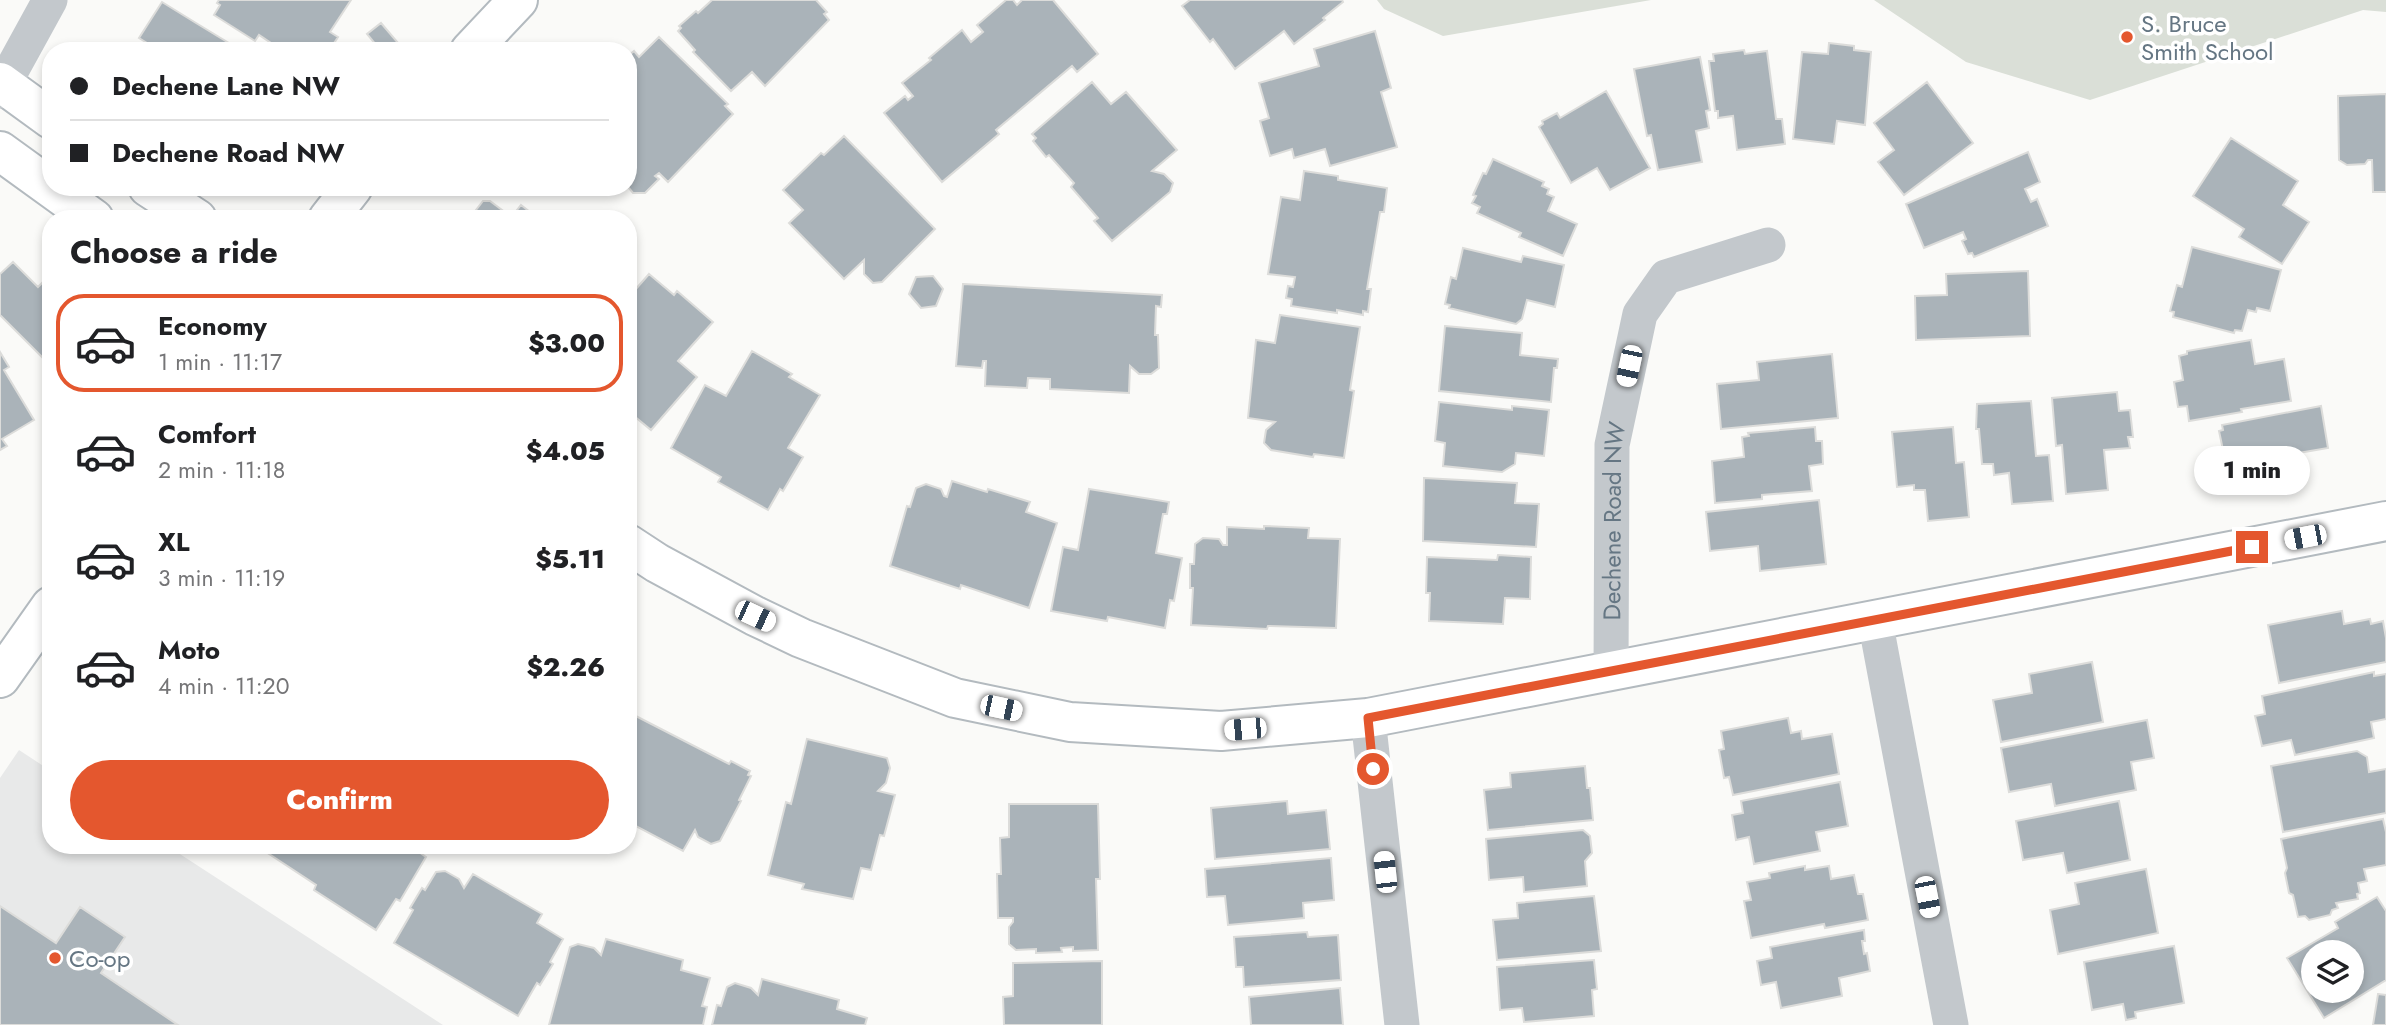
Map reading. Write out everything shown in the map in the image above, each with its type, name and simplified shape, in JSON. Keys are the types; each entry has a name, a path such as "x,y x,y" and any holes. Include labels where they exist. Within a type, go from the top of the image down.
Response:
{"street":[{"path":"42,113 1,86 50,0"},
{"path":"478,42 518,0"},
{"path":"0,151 42,181"},
{"path":"62,196 82,210"},
{"path":"162,196 183,210"},
{"name":"Dechene Road NW","path":"1611,671 1612,445 1640,314 1666,277 1768,245"},
{"path":"637,550 755,616 801,638 955,698 1070,722 1221,731 1368,718 2386,521"},
{"path":"0,678 42,619"},
{"path":"1875,620 1951,1025"},
{"path":"1368,718 1402,1025"}],"shaded area":[{"path":"1377,0 1651,0 1443,36 1384,9"},
{"name":"S. Bruce Smith School","path":"1874,0 2386,0 2386,12 2363,10 2090,100 1966,62"},
{"path":"19,750 42,765 42,854 180,854 443,1025 0,1025 0,778"}],"building":[{"path":"219,0 351,0 330,32 338,37 335,42 270,42 259,35 255,41 214,15 220,5 217,3"},
{"path":"712,0 816,0 827,12 824,14 829,20 765,86 752,72 731,91 693,52 695,50 678,31 681,28 679,26"},
{"path":"1006,0 1013,0 1017,5 1022,0 1053,0 1098,54 1077,72 1072,66 996,130 999,134 942,182 884,113 905,96 908,100 913,96 902,83 962,30 971,42 983,32 977,25"},
{"path":"1190,0 1343,2 1294,44 1284,31 1235,69 1213,39 1210,42 1182,6"},
{"path":"162,2 227,42 145,42 139,38"},
{"path":"381,23 397,42 374,42 367,34"},
{"path":"1375,31 1391,88 1381,92 1397,147 1330,166 1325,149 1294,158 1292,149 1270,156 1260,121 1269,118 1259,83 1319,66 1314,49"},
{"path":"659,37 728,104 725,106 733,114 668,182 659,173 655,176 659,179 645,193 637,193 637,55 639,57"},
{"path":"1829,43 1854,46 1854,50 1871,52 1865,125 1837,121 1834,144 1793,139 1802,52 1828,54"},
{"path":"1744,50 1745,54 1767,51 1776,119 1782,119 1785,144 1737,150 1733,116 1718,118 1709,61 1714,61 1713,54"},
{"path":"1700,57 1710,110 1706,111 1709,128 1696,131 1702,162 1658,170 1651,135 1647,136 1634,69"},
{"path":"1092,82 1111,104 1126,92 1177,150 1152,171 1164,174 1173,183 1170,192 1112,241 1094,221 1098,218 1071,187 1074,183 1049,155 1046,157 1033,141 1036,138 1032,134"},
{"path":"1927,82 1973,143 1904,195 1878,162 1894,150 1874,123"},
{"path":"1606,91 1650,168 1610,190 1597,168 1571,183 1539,127 1543,124 1542,121 1557,113 1560,118"},
{"path":"2386,94 2386,192 2373,192 2372,160 2365,164 2347,165 2339,160 2338,96"},
{"path":"844,136 935,229 882,282 873,283 864,274 864,260 844,279 789,223 803,210 783,190 821,153 824,155"},
{"path":"2231,138 2298,181 2283,205 2309,222 2282,264 2239,237 2244,229 2193,196"},
{"path":"2028,152 2040,182 2025,189 2031,202 2037,199 2048,226 1974,257 1972,253 1968,254 1962,241 1966,239 1963,232 1924,248 1906,204"},
{"path":"1493,159 1544,182 1542,186 1549,189 1547,194 1554,197 1548,211 1577,224 1563,256 1519,237 1521,233 1477,213 1480,207 1472,203 1476,196 1473,195"},
{"path":"1304,171 1387,188 1384,212 1380,212 1367,289 1371,289 1368,312 1363,311 1363,315 1291,306 1292,299 1286,298 1288,286 1293,287 1295,277 1268,274 1281,197 1300,200"},
{"path":"483,201 490,201 502,210 476,210"},
{"path":"2192,247 2281,270 2270,311 2257,308 2256,312 2248,310 2242,331 2235,330 2234,333 2173,317 2174,312 2170,311 2177,285 2182,287"},
{"path":"1463,248 1521,262 1523,256 1564,265 1555,307 1527,300 1522,319 1516,324 1449,308 1450,305 1445,304 1451,277 1456,279"},
{"path":"13,262 38,287 42,283 42,357 0,315 0,274"},
{"path":"2028,271 2030,336 1916,340 1915,296 1947,295 1946,274"},
{"path":"649,274 674,295 677,291 713,322 678,361 697,377 651,430 637,418 637,288"},
{"path":"933,276 943,289 936,306 921,308 909,294 916,277"},
{"path":"963,284 1162,295 1161,307 1156,306 1155,335 1158,335 1159,368 1151,374 1139,374 1130,366 1129,393 1050,389 1050,379 1028,378 1027,388 985,386 986,361 983,361 982,368 956,366"},
{"path":"1280,315 1360,327 1350,390 1354,391 1344,458 1314,454 1313,457 1271,450 1264,443 1266,430 1275,422 1248,418 1256,340 1275,343"},
{"path":"1445,326 1522,333 1520,355 1558,359 1557,368 1554,368 1551,402 1439,391"},
{"path":"2251,340 2255,364 2284,359 2291,401 2189,421 2187,406 2178,407 2174,382 2183,380 2179,356 2187,354 2187,351"},
{"path":"752,351 792,374 789,377 820,395 788,448 803,457 768,510 718,482 721,477 671,448 705,385 726,396"},
{"path":"0,352 9,367 4,370 34,420 2,439 7,446 0,450"},
{"path":"1832,354 1838,418 1721,429 1717,384 1759,380 1757,362"},
{"path":"2117,392 2119,411 2130,410 2133,437 2128,437 2130,448 2104,450 2108,490 2066,494 2062,445 2056,446 2052,398"},
{"path":"2031,401 2036,456 2049,455 2053,501 2012,504 2009,473 1994,475 1993,464 1982,464 1979,429 1976,429 1977,404"},
{"path":"1439,402 1512,410 1512,406 1549,410 1544,456 1516,453 1515,464 1502,472 1443,466 1445,443 1435,441"},
{"path":"2321,406 2328,448 2293,454 2286,465 2287,474 2272,477 2271,470 2241,476 2240,467 2227,469 2219,431 2223,430 2222,425"},
{"path":"1815,427 1816,441 1822,441 1823,464 1809,466 1812,491 1762,495 1762,499 1715,503 1712,461 1744,457 1742,437 1749,436 1748,433"},
{"path":"1953,427 1956,463 1964,462 1969,517 1928,521 1925,490 1914,490 1914,485 1897,487 1892,432"},
{"path":"1424,478 1517,483 1515,503 1539,504 1536,547 1423,541"},
{"path":"952,481 1030,502 1026,512 1057,523 1029,608 961,585 960,589 890,566 907,506 910,507 916,488 926,484 941,489 947,497"},
{"path":"1089,489 1169,502 1167,514 1163,514 1156,553 1182,558 1174,601 1170,600 1165,628 1108,617 1107,621 1051,611 1063,547 1078,550"},
{"path":"1819,500 1826,564 1760,571 1758,546 1710,551 1706,512"},
{"path":"1264,526 1309,528 1308,538 1340,539 1336,628 1268,626 1267,629 1191,625 1193,588 1190,588 1190,564 1194,564 1195,544 1203,538 1219,539 1223,545 1227,545 1227,527 1264,529"},
{"path":"1498,555 1531,557 1530,599 1505,598 1503,624 1429,621 1430,593 1426,593 1427,557 1497,560"},
{"path":"2342,611 2344,624 2370,619 2371,624 2383,621 2386,662 2279,683 2268,625"},
{"path":"2092,662 2103,722 2001,742 1993,700 2032,693 2029,674"},
{"path":"2374,672 2374,676 2386,674 2386,719 2371,722 2374,738 2295,755 2291,740 2262,746 2255,716 2265,714 2262,696"},
{"path":"637,717 729,764 731,761 750,771 748,775 751,776 739,800 741,801 720,841 711,844 698,837 695,830 683,851 637,827"},
{"path":"1788,718 1791,733 1801,731 1802,739 1832,734 1839,774 1733,795 1729,777 1724,778 1719,750 1724,749 1721,731"},
{"path":"2147,720 2154,758 2131,762 2136,790 2055,806 2051,784 2009,792 2001,748"},
{"path":"807,739 887,758 890,768 886,783 878,791 895,795 884,836 880,835 871,870 861,868 853,899 802,889 804,884 768,875 786,802 791,804"},
{"path":"2357,751 2367,757 2369,772 2386,769 2386,813 2283,832 2271,766"},
{"path":"1585,766 1593,820 1488,830 1484,790 1511,787 1510,773"},
{"path":"1840,782 1848,826 1816,832 1820,851 1754,864 1749,837 1736,840 1732,815 1743,813 1741,801"},
{"path":"1287,801 1288,814 1326,810 1330,849 1215,859 1211,808"},
{"path":"2119,801 2130,860 2067,873 2063,853 2023,860 2016,821"},
{"path":"1009,804 1098,804 1098,950 1073,951 1073,947 1061,948 1062,952 1036,953 1036,949 1016,950 1009,944 1009,927 1013,918 998,918 997,874 1001,874 1000,838 1009,837"},
{"path":"2383,819 2386,832 2386,865 2364,869 2367,881 2358,883 2358,899 2336,903 2338,908 2332,910 2330,915 2309,920 2305,916 2298,917 2293,895 2289,893 2281,839"},
{"path":"1583,830 1590,836 1592,853 1585,861 1587,886 1524,892 1523,877 1489,880 1486,839"},
{"path":"269,854 422,854 426,857 400,901 396,899 376,930 314,890 316,885"},
{"path":"1331,858 1334,900 1303,903 1304,918 1228,925 1225,896 1207,897 1205,869"},
{"path":"1805,866 1805,870 1829,866 1831,879 1854,875 1858,894 1863,894 1868,920 1825,928 1824,924 1751,938 1744,901 1751,900 1747,882 1770,878 1769,873"},
{"path":"2146,869 2158,933 2058,954 2050,910 2079,904 2075,883"},
{"path":"445,871 459,879 464,888 473,874 542,914 537,923 563,939 550,962 553,964 540,985 537,983 518,1016 394,943 422,888 425,890 436,872"},
{"path":"1594,896 1601,951 1497,960 1493,920 1518,918 1517,903"},
{"path":"2377,897 2386,911 2386,980 2364,993 2364,940 2318,940 2338,928 2335,922"},
{"name":"Co-op","path":"0,906 56,943 80,907 125,937 101,973 178,1025 0,1025"},
{"path":"1864,930 1865,941 1862,941 1870,971 1839,978 1842,996 1781,1008 1776,982 1761,985 1757,961 1772,958 1770,947"},
{"path":"1307,932 1308,937 1338,935 1341,980 1244,987 1243,967 1236,967 1234,937"},
{"path":"606,939 683,960 681,970 710,978 702,1006 707,1007 703,1025 549,1025 570,947 578,944 594,948 601,955"},
{"path":"2174,946 2184,1003 2135,1012 2136,1018 2126,1020 2123,1004 2092,1010 2084,962"},
{"path":"2301,950 2301,981 2287,958"},
{"path":"1594,960 1597,989 1592,990 1594,1016 1524,1022 1522,1008 1500,1010 1497,967"},
{"path":"1102,961 1102,1025 1004,1025 1003,997 1013,996 1013,963"},
{"path":"762,979 839,1000 837,1009 867,1018 865,1025 712,1025 717,1005 721,1006 727,987 735,983 751,988 758,995"},
{"path":"1340,988 1343,1025 1251,1025 1249,997"},
{"path":"2378,994 2386,995 2386,1025 2373,1025"},
{"path":"2315,1003 2348,1003 2324,1018"}],"place":[{"name":"S. Bruce Smith School","path":"2127,37"},
{"name":"Co-op","path":"55,958"}],"route":[{"path":"1373,769 1368,718 2252,547"}]}
